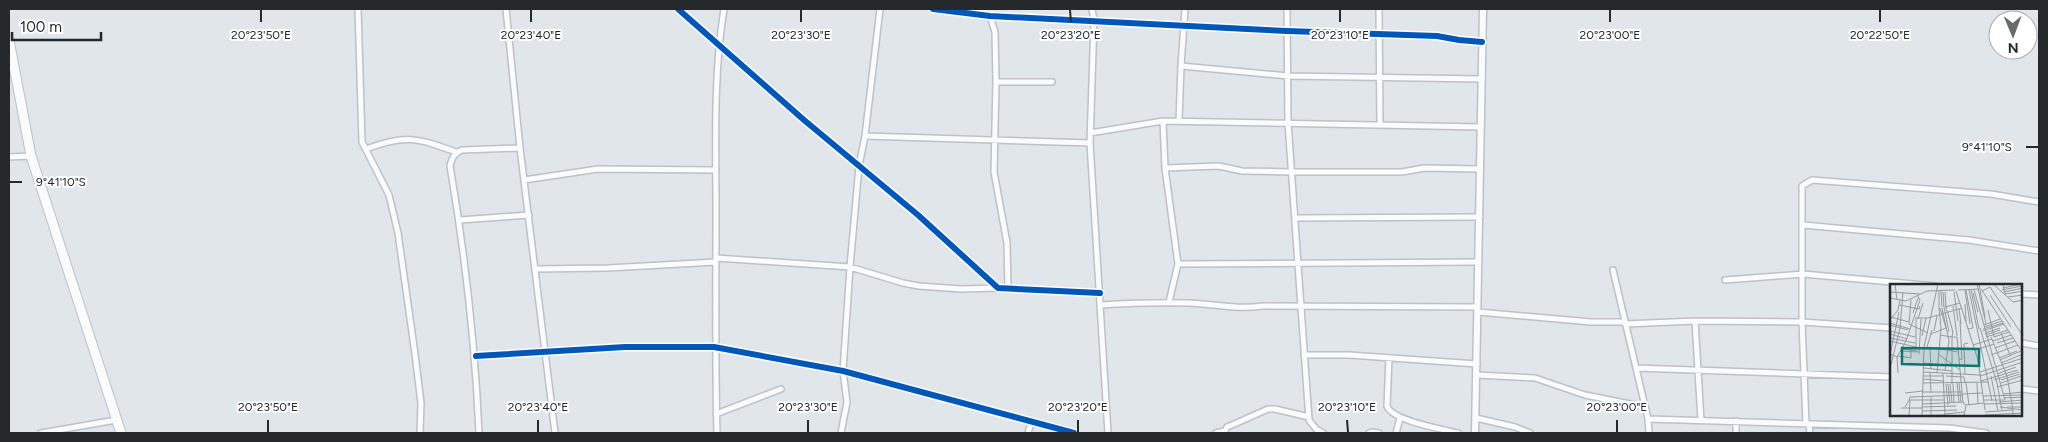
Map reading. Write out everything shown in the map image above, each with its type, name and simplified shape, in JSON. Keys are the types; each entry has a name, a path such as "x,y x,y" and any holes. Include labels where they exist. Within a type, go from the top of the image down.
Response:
{"main road":[{"path":"9,40 31,156 121,433"}],"street":[{"path":"358,9 362,142 390,194 398,233 416,354 421,403 420,433"},
{"path":"506,9 520,148 555,433"},
{"path":"678,9 804,120 918,215 998,288"},
{"path":"717,433 714,346 718,44 724,9"},
{"path":"841,433 847,402 843,371 859,166 866,136 880,9"},
{"path":"933,9 990,16 1184,24 1287,31 1437,36 1482,42"},
{"path":"1092,9 1094,20 1090,143 1108,433"},
{"path":"1179,121 1185,9"},
{"path":"1287,9 1288,123 1295,218 1296,263 1309,417 1310,423 1323,433"},
{"path":"1379,9 1380,125"},
{"path":"1475,433 1478,364 1482,9"},
{"path":"990,16 995,32 995,188 1007,243 1008,289"},
{"path":"1181,66 1288,76 1482,79"},
{"path":"996,82 1052,82"},
{"path":"1090,133 1163,121 1481,126"},
{"path":"1163,121 1165,168 1178,264 1169,302"},
{"path":"866,136 1090,143"},
{"path":"366,149 390,140 409,138 424,140 456,152 520,148"},
{"path":"456,152 450,166 460,220 476,356 479,433"},
{"path":"9,157 31,156"},
{"path":"1165,168 1218,166 1242,171 1292,172 1402,172 1424,168 1480,169"},
{"path":"524,180 598,169 716,170"},
{"path":"1810,433 1802,322 1802,186 1812,180 1992,194 2039,202"},
{"path":"460,220 529,215"},
{"path":"1295,218 1480,217"},
{"path":"1803,225 1970,240 2039,251"},
{"path":"536,269 608,268 716,260 850,267 919,286 1100,293"},
{"path":"1178,264 1479,262"},
{"path":"1613,270 1648,419 1649,433"},
{"path":"1726,280 1803,274 1913,284"},
{"path":"2023,294 2039,295"},
{"path":"1100,305 1169,302 1223,305 1243,309 1262,306 1478,309 1591,322 1802,322 1890,328"},
{"path":"1695,322 1702,420"},
{"path":"2023,343 2039,346"},
{"path":"476,356 625,346 714,346 843,371 1071,433"},
{"path":"1304,355 1349,355 1478,364"},
{"path":"1389,358 1387,406 1389,412 1400,418 1458,433"},
{"path":"1636,368 1890,377"},
{"path":"1477,375 1535,378 1585,395 1645,407"},
{"path":"716,414 781,389"},
{"path":"2023,389 2039,391"},
{"path":"1216,433 1224,432 1232,425 1268,409 1281,409 1309,417"},
{"path":"1396,433 1400,418"},
{"path":"1476,418 1515,427 1530,433"},
{"path":"1648,419 1949,428 1986,433"},
{"path":"41,433 116,420"},
{"path":"1736,421 1736,433"},
{"path":"1028,433 1032,423"},
{"path":"1369,433 1378,433"}],"cycle path":[{"path":"678,9 804,120 918,215 998,288 1100,293"},
{"path":"933,9 990,16 1287,31 1437,36 1482,42"},
{"path":"476,356 625,347 714,347 843,371 1074,433"}]}
